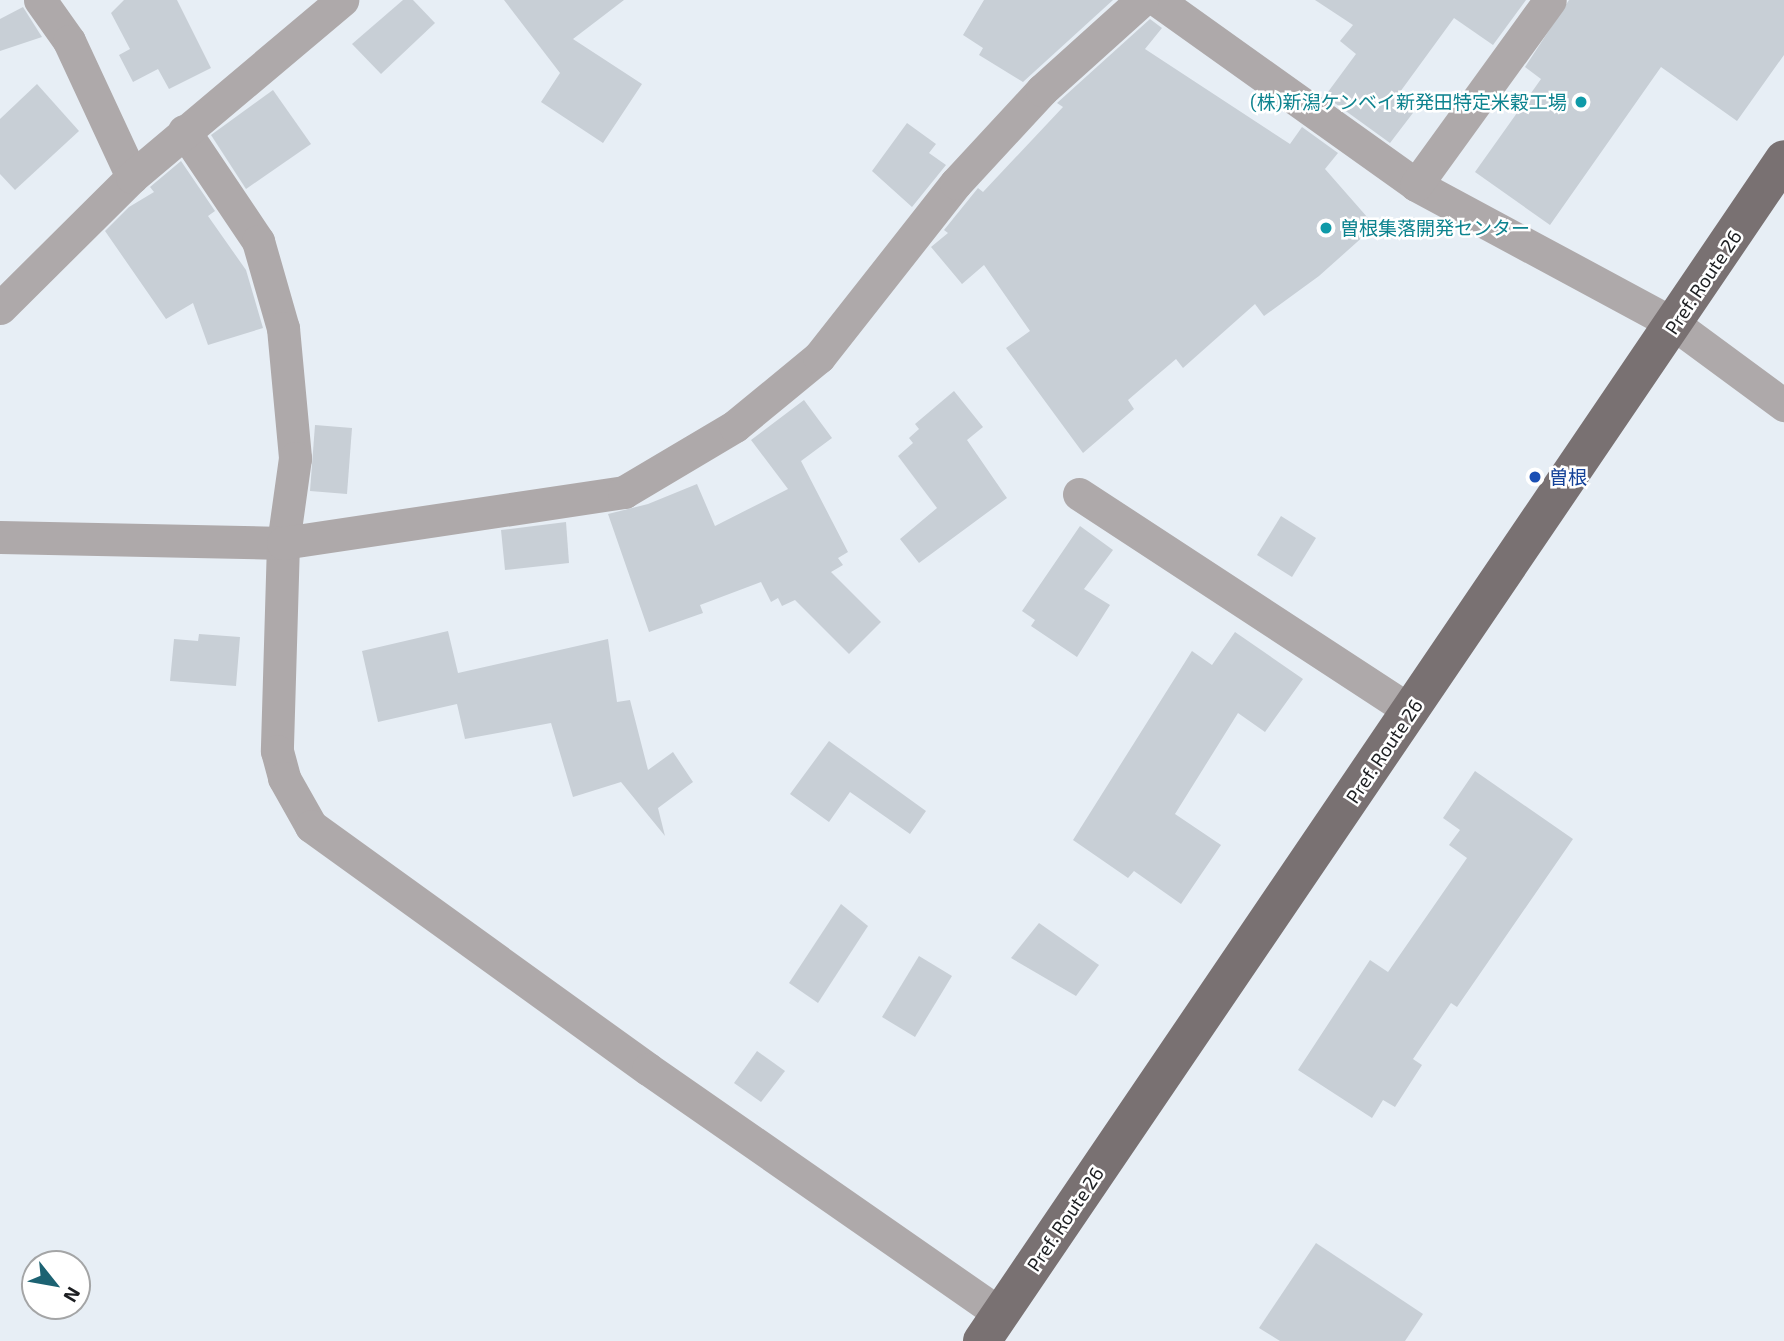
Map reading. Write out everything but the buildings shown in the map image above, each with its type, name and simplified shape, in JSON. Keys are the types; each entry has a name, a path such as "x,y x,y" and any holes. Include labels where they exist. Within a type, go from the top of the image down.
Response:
{"main road":[{"name":"Pref. Route 26","path":"991,1328 1784,159"}],"street":[{"path":"40,0 69,41 132,177"},
{"path":"0,308 132,177 342,0"},
{"path":"0,537 283,543 624,492 735,426 819,356 956,183 1042,90 1142,0"},
{"path":"1157,0 1416,186 1674,324 1784,405"},
{"path":"1416,186 1550,0"},
{"path":"184,131 258,241 284,328 295,457 283,543 277,751 284,778 311,825 648,1069 991,1328"},
{"path":"1079,494 1411,712"}],"place":[{"name":"(株)新潟ケンベイ新発田特定米穀工場","path":"1581,102"},
{"name":"曽根集落開発センター","path":"1326,228"},
{"name":"曽根","path":"1535,477"}]}
